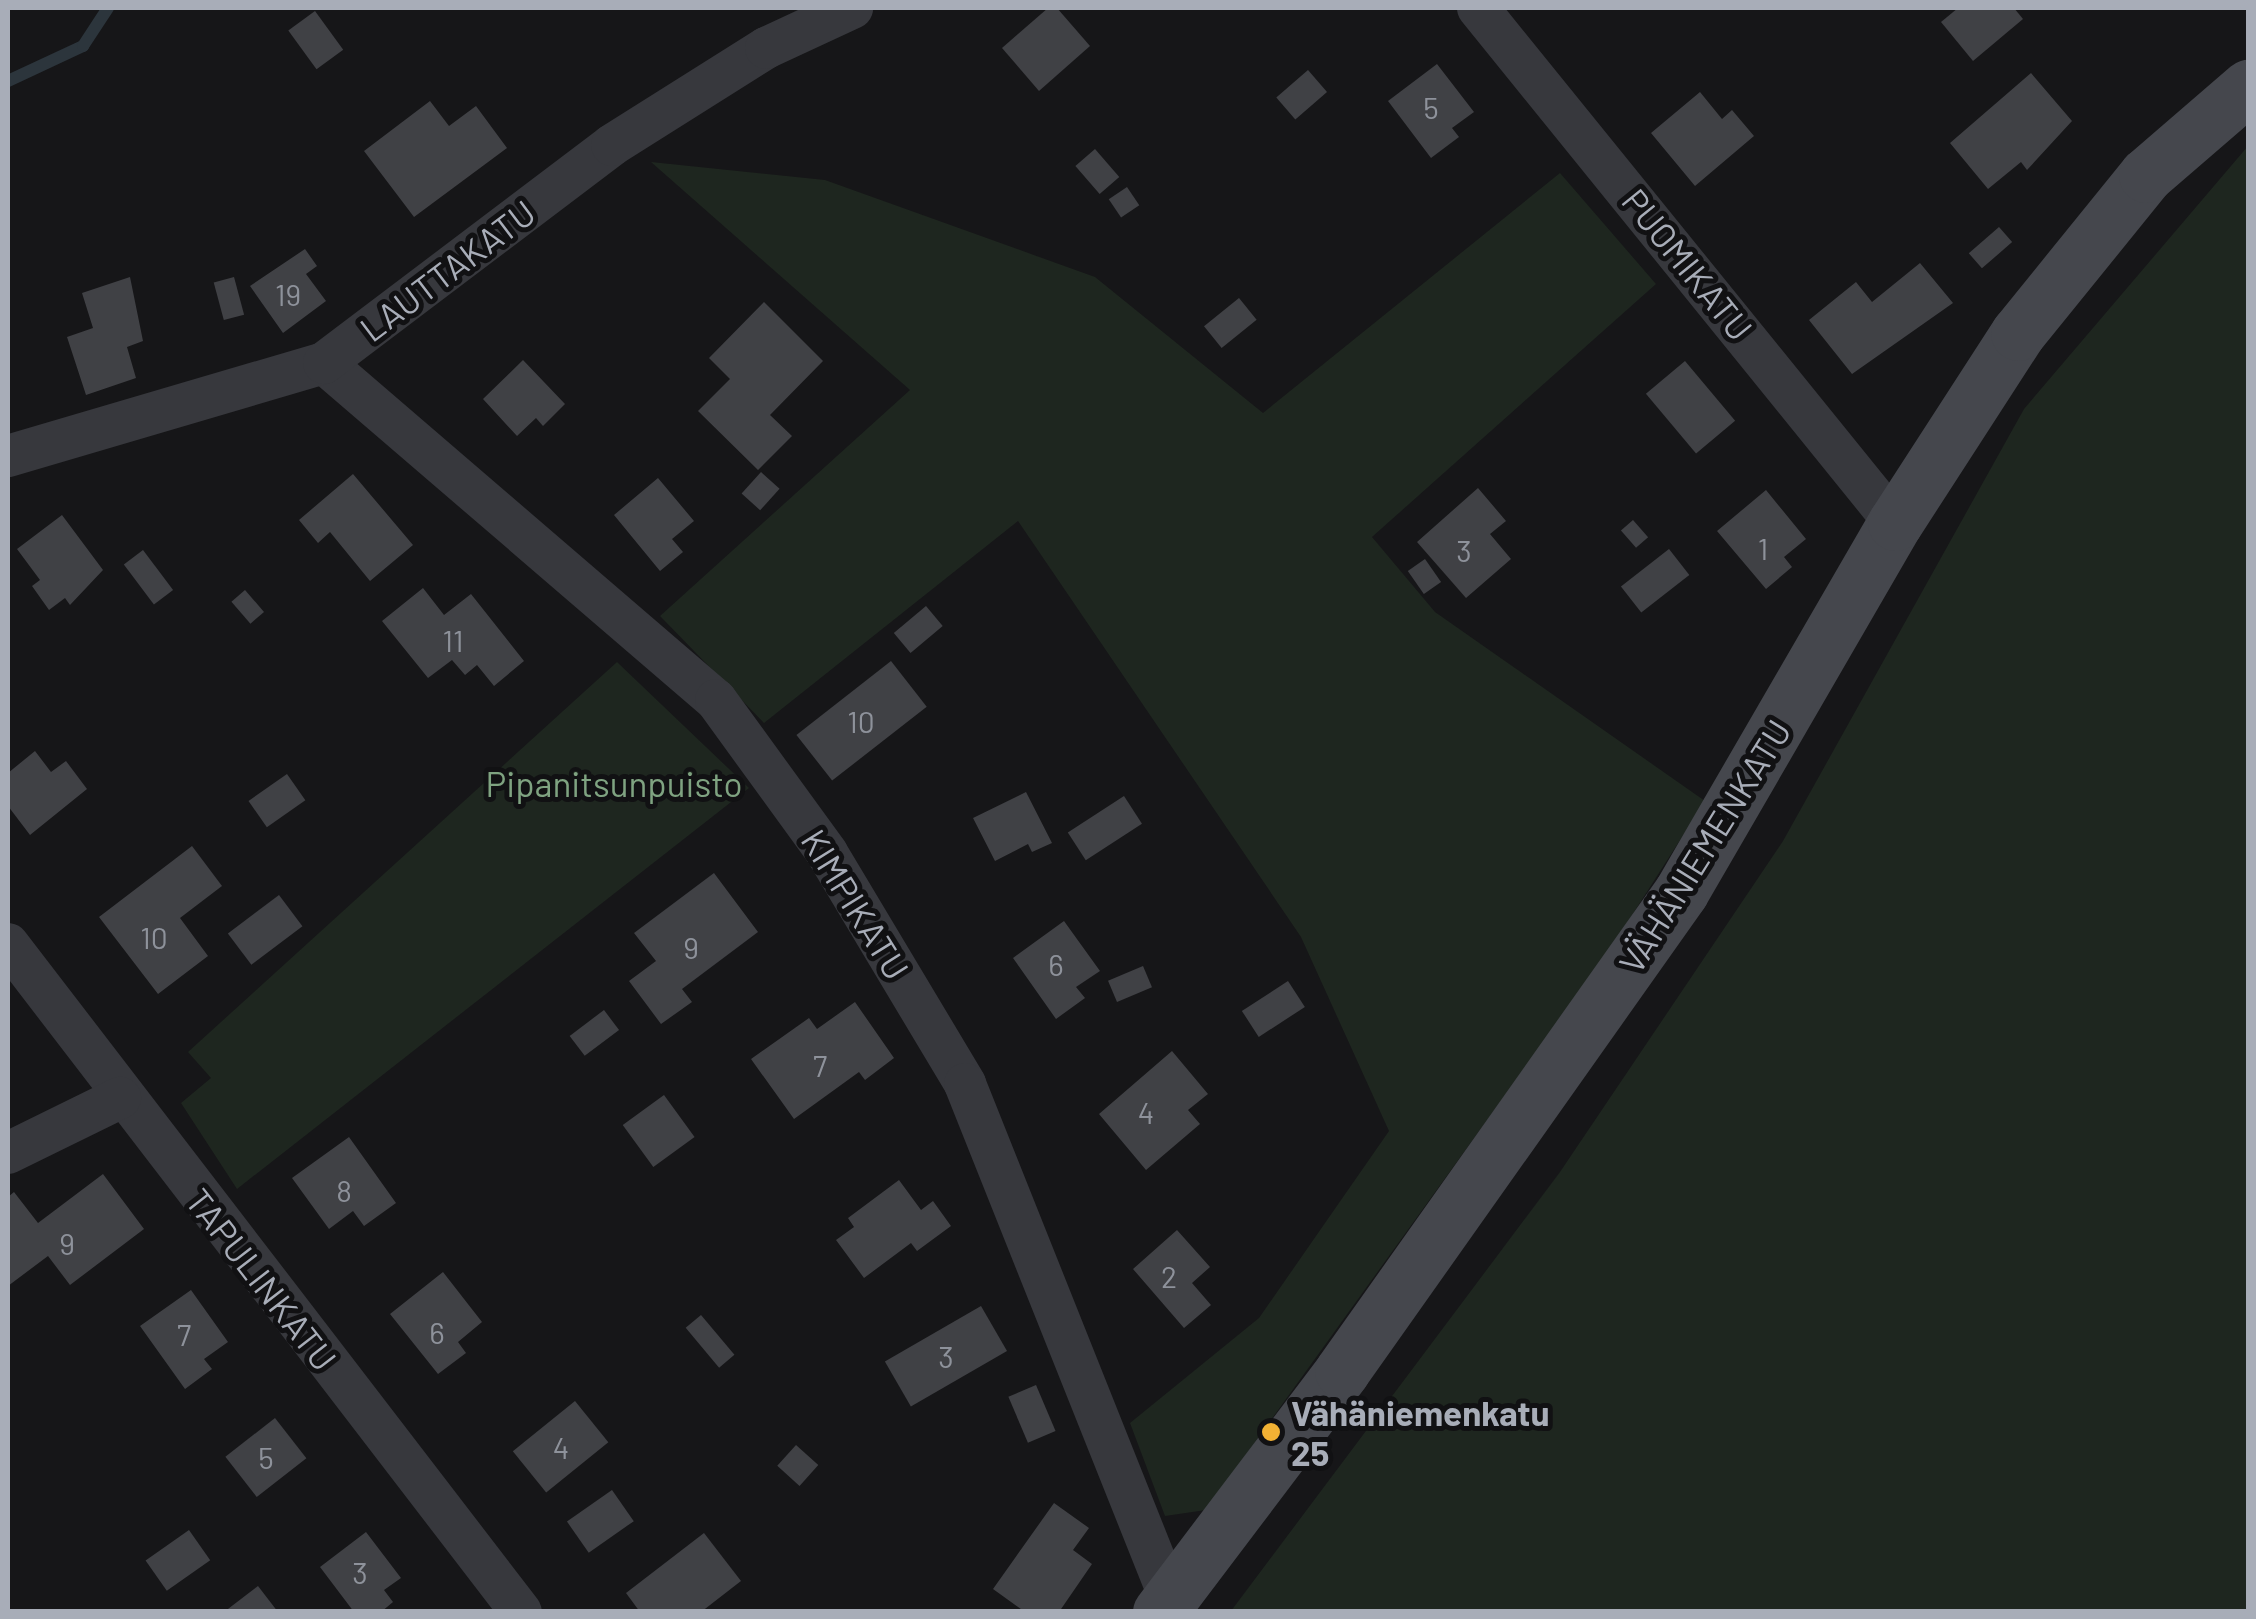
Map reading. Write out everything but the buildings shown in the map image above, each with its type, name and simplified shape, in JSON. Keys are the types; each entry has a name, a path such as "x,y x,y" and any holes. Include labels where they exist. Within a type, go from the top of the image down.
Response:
{"street":[{"name":"LAUTTAKATU","path":"8,456 324,363 612,145 766,48 852,8"},
{"name":"PUOMIKATU","path":"1478,8 1895,523"},
{"name":"VÄHÄNIEMENKATU","path":"1165,1605 1342,1370 1681,892 1895,523 2018,333 2082,248 2146,174 2248,87"},
{"name":"KIMPIKATU","path":"324,363 716,700 827,853 965,1084 1165,1605"},
{"name":"TAPULINKATU","path":"8,944 120,1098 521,1612"},
{"path":"8,1153 120,1098"}],"green space":[{"path":"2248,146 2248,1611 1231,1611 1560,1172 1783,841 2024,409"},
{"path":"651,162 825,180 1095,277 1263,413 1560,173 1656,284 1372,537 1435,612 1705,801 1611,948 1206,1510 1165,1516 1130,1423 1259,1318 1389,1131 1301,937 1018,521 764,723 660,616 910,390"},
{"name":"Pipanitsunpuisto","path":"617,662 749,788 237,1189 181,1103 211,1078 188,1052"}],"waterway":[{"path":"8,81 83,46 108,8"}],"place":[{"name":"Vähäniemenkatu 25","path":"1271,1432"}]}
